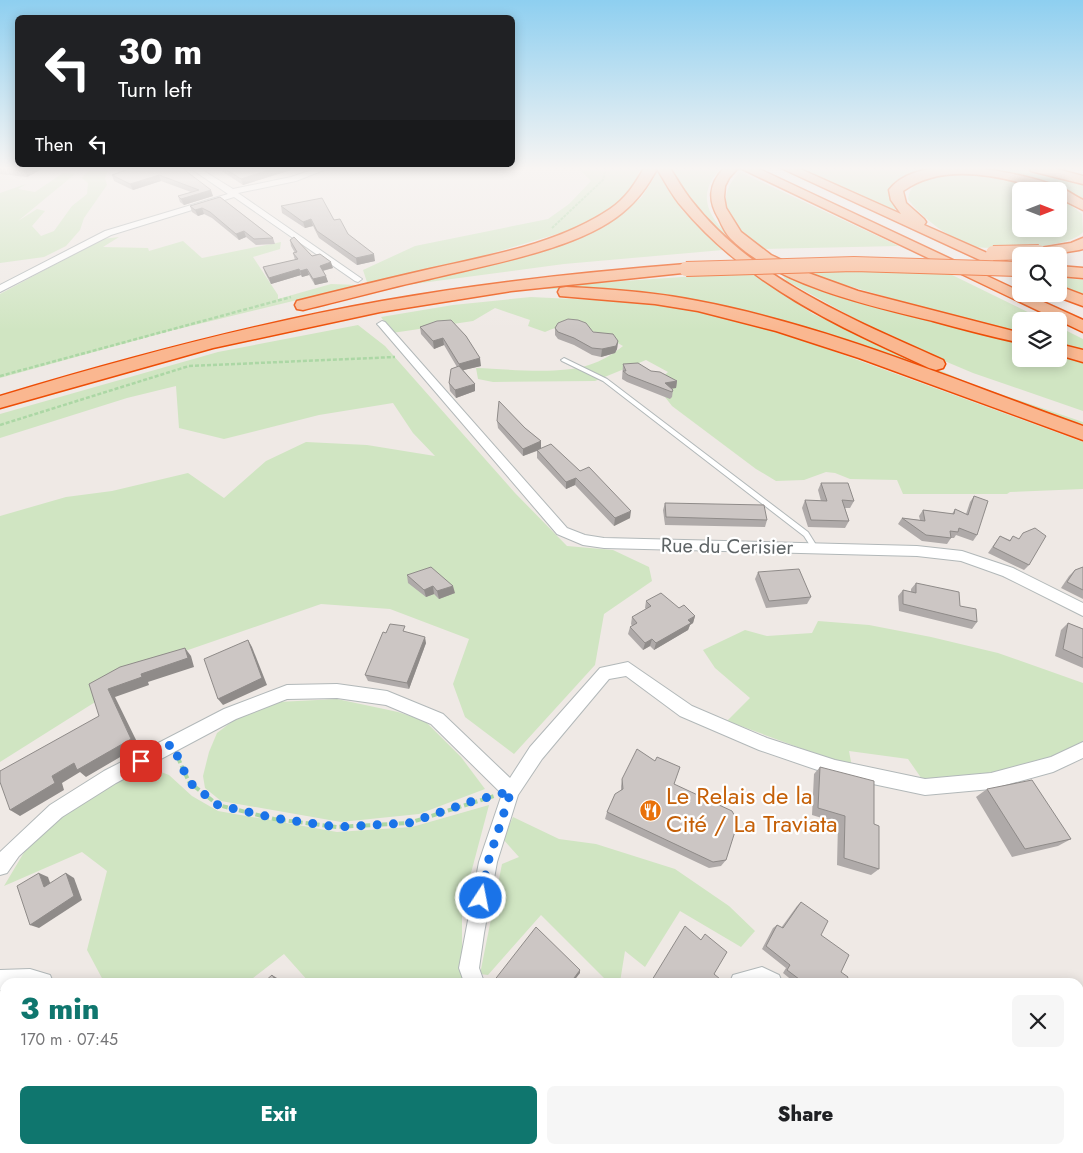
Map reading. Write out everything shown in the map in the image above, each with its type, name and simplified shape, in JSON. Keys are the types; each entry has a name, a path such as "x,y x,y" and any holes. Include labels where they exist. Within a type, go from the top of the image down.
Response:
{"highway":[{"path":"287,309 544,245 599,222"},
{"path":"701,222 747,261 785,288 875,337 1008,392 1083,417"},
{"path":"725,222 752,249 794,273 830,288 1012,336"},
{"path":"860,222 1083,327"},
{"path":"882,222 1012,282"},
{"path":"905,222 1012,270"},
{"path":"918,222 932,234"},
{"path":"916,255 929,252 1039,252 1074,247 1083,243"},
{"path":"0,385 120,349 258,316 472,280 573,267 690,263 838,254 1012,260"},
{"path":"0,402 133,363 263,330 338,314 443,296 590,276 690,263 852,263 1012,269"},
{"path":"1067,265 1080,270"},
{"path":"1067,271 1080,270"},
{"path":"443,296 462,297 586,292 643,297 715,309 755,318 811,335 1083,433"},
{"path":"1067,294 1083,301"},
{"path":"1055,302 1083,315"},
{"path":"1067,351 1083,356"}],"street":[{"path":"0,289 108,233 143,222"},
{"path":"275,222 358,279"},
{"name":"Rue du Cerisier","path":"382,324 562,531 582,540 917,551 962,556 1008,572 1083,610"},
{"path":"473,978 469,968 488,862 511,791 536,753 605,673 628,669 686,711 765,745 835,768 925,787 991,781 1053,764 1083,750"},
{"path":"0,866 12,850 56,811 110,777 230,714 287,692 337,691 387,698 436,719 478,757 511,791"}],"lane":[{"path":"564,360 605,380 806,534 815,548"}],"path":[{"path":"0,425 189,366 411,357"},
{"path":"172,744 189,782 218,805 274,818 337,827 409,823 470,802 511,791"}],"green space":[{"path":"0,222 36,222 32,226 41,236 54,231 61,222 83,222 80,230 66,246 44,257 0,263"},
{"path":"534,222 590,222 584,226 449,266 368,285 363,270 415,246"},
{"path":"608,222 694,222 723,250 564,264 391,287 604,225"},
{"path":"710,222 716,222 745,249 739,249"},
{"path":"847,222 899,246 760,249 735,223"},
{"path":"930,222 1012,222 1012,238 1068,238 1068,222 1082,222 1083,232 1075,238 1033,247 976,247 948,235"},
{"path":"119,237 103,247 148,248 149,251 183,241 202,258 281,242 280,249 253,257 278,295 278,299 331,284 359,285 170,331 0,378 0,294 102,239"},
{"path":"813,272 946,272 1028,312 1012,312 1012,330 945,314 811,275"},
{"path":"726,274 754,274 813,314 974,385 1083,422 1083,428 794,325 730,307 646,293 536,289 536,287"},
{"path":"782,275 864,303 1012,341 1012,367 1067,367 1067,357 1083,362 1083,411 973,373 890,338 787,281"},
{"path":"1067,278 1083,280 1083,296 1067,289"},
{"path":"531,297 656,303 756,323 1083,442 1083,489 1010,492 1007,494 903,494 897,480 850,479 835,473 826,472 804,480 776,481 756,469 672,406 655,384 668,372 646,360 595,381 493,382 478,379 476,368 549,371 577,368 603,359 623,346 595,332 585,328 565,326 545,332 528,326 530,320 495,308 473,321 392,333 381,317 453,305"},
{"path":"358,325 385,346 515,493 567,546 613,550 649,567 652,581 604,614 595,665 514,754 465,717 453,684 469,639 390,609 321,604 165,658 0,762 0,516 66,497 112,491 188,473 224,498 266,461 306,442 367,445 435,456 413,433 393,403 319,415 224,439 179,428 176,386 127,398 0,438 0,414 218,352"},
{"path":"1067,331 1083,339 1083,350 1067,345"},
{"path":"818,621 869,625 931,637 998,653 1083,683 1083,744 1044,760 1005,770 924,782 908,759 849,751 852,767 727,721 750,698 715,668 703,650 745,630 767,636 812,633"},
{"path":"337,699 398,712 425,721 461,757 485,789 419,814 341,822 221,801 205,788 203,776 209,752 217,733 234,720 278,702"},
{"path":"153,769 169,775 192,796 218,811 337,832 412,827 489,805 462,907 462,978 305,978 284,954 253,978 102,978 87,950 107,871 82,852 4,886 32,839 56,819 137,771"},
{"path":"513,817 559,839 596,844 675,869 729,906 755,931 741,947 680,911 645,967 625,951 621,978 604,978 541,915 488,975 480,974 502,864 519,857 503,839"}],"building":[{"path":"222,222 252,222 273,238 254,239 244,231 236,234"},
{"path":"312,222 341,222 348,234 374,254 356,258 317,231"},
{"path":"294,237 312,256 320,254 331,262 320,266 326,276 313,279 307,269 300,271 299,269 269,278 263,267 298,259 293,253 297,252 290,240"},
{"path":"568,319 586,323 593,332 613,334 618,341 616,346 602,349 592,348 558,332 555,328 558,323"},
{"path":"451,320 466,336 480,358 459,364 443,338 433,341 420,327 437,321"},
{"path":"638,363 651,371 660,372 677,381 665,383 673,390 672,392 628,375 623,371 626,371 623,364"},
{"path":"459,366 475,384 455,390 449,383 451,369"},
{"path":"499,401 525,428 541,441 523,449 497,421"},
{"path":"551,444 580,471 589,467 631,511 615,518 576,478 566,482 537,450"},
{"path":"821,483 848,483 854,501 842,500 849,521 811,520 805,500 827,501"},
{"path":"974,496 988,501 977,535 959,528 958,532 950,531 951,538 926,535 902,518 925,521 923,510 954,514 955,509 968,515"},
{"path":"665,503 764,505 767,520 666,517"},
{"path":"1035,528 1046,536 1029,565 993,547 1000,536 1010,541 1013,536 1019,539 1023,533"},
{"path":"431,567 453,586 437,591 433,586 424,590 407,575"},
{"path":"1083,567 1083,590 1067,582 1075,570"},
{"path":"799,569 811,597 769,601 758,572"},
{"path":"916,583 959,592 960,606 976,609 977,622 903,604 903,590 916,593"},
{"path":"661,593 679,608 684,605 695,616 688,620 691,623 656,643 652,639 645,643 630,627 637,623 632,617 651,606 646,601"},
{"path":"1068,623 1083,629 1083,658 1063,649"},
{"path":"390,624 405,626 403,631 425,637 407,683 365,675 383,632 386,633"},
{"path":"248,640 262,678 218,699 204,659"},
{"path":"185,648 188,658 141,674 142,677 108,689 131,739 77,770 74,763 52,776 55,783 10,810 0,782 0,771 99,716 89,684 120,667"},
{"path":"637,749 655,761 657,757 680,767 674,784 732,811 738,822 726,860 713,862 607,812 615,794 623,789 622,779"},
{"path":"820,767 874,781 874,824 879,826 879,869 844,858 845,816 818,808"},
{"path":"1032,780 1071,839 1025,849 987,789"},
{"path":"39,873 44,887 66,873 74,896 30,925 17,886"},
{"path":"801,902 828,921 821,935 849,955 841,972 848,978 798,978 787,970 790,965 766,946 777,925 783,928"},
{"path":"685,926 701,940 705,934 727,952 714,974 719,978 653,978"},
{"path":"536,927 580,970 574,978 496,978"}],"place":[{"name":"Le Relais de la Cité / La Traviata","path":"650,810"}],"route":[{"path":"141,761 172,744 189,782 218,805 274,818 337,827 409,823 470,802 511,791 488,862 481,898"}]}
